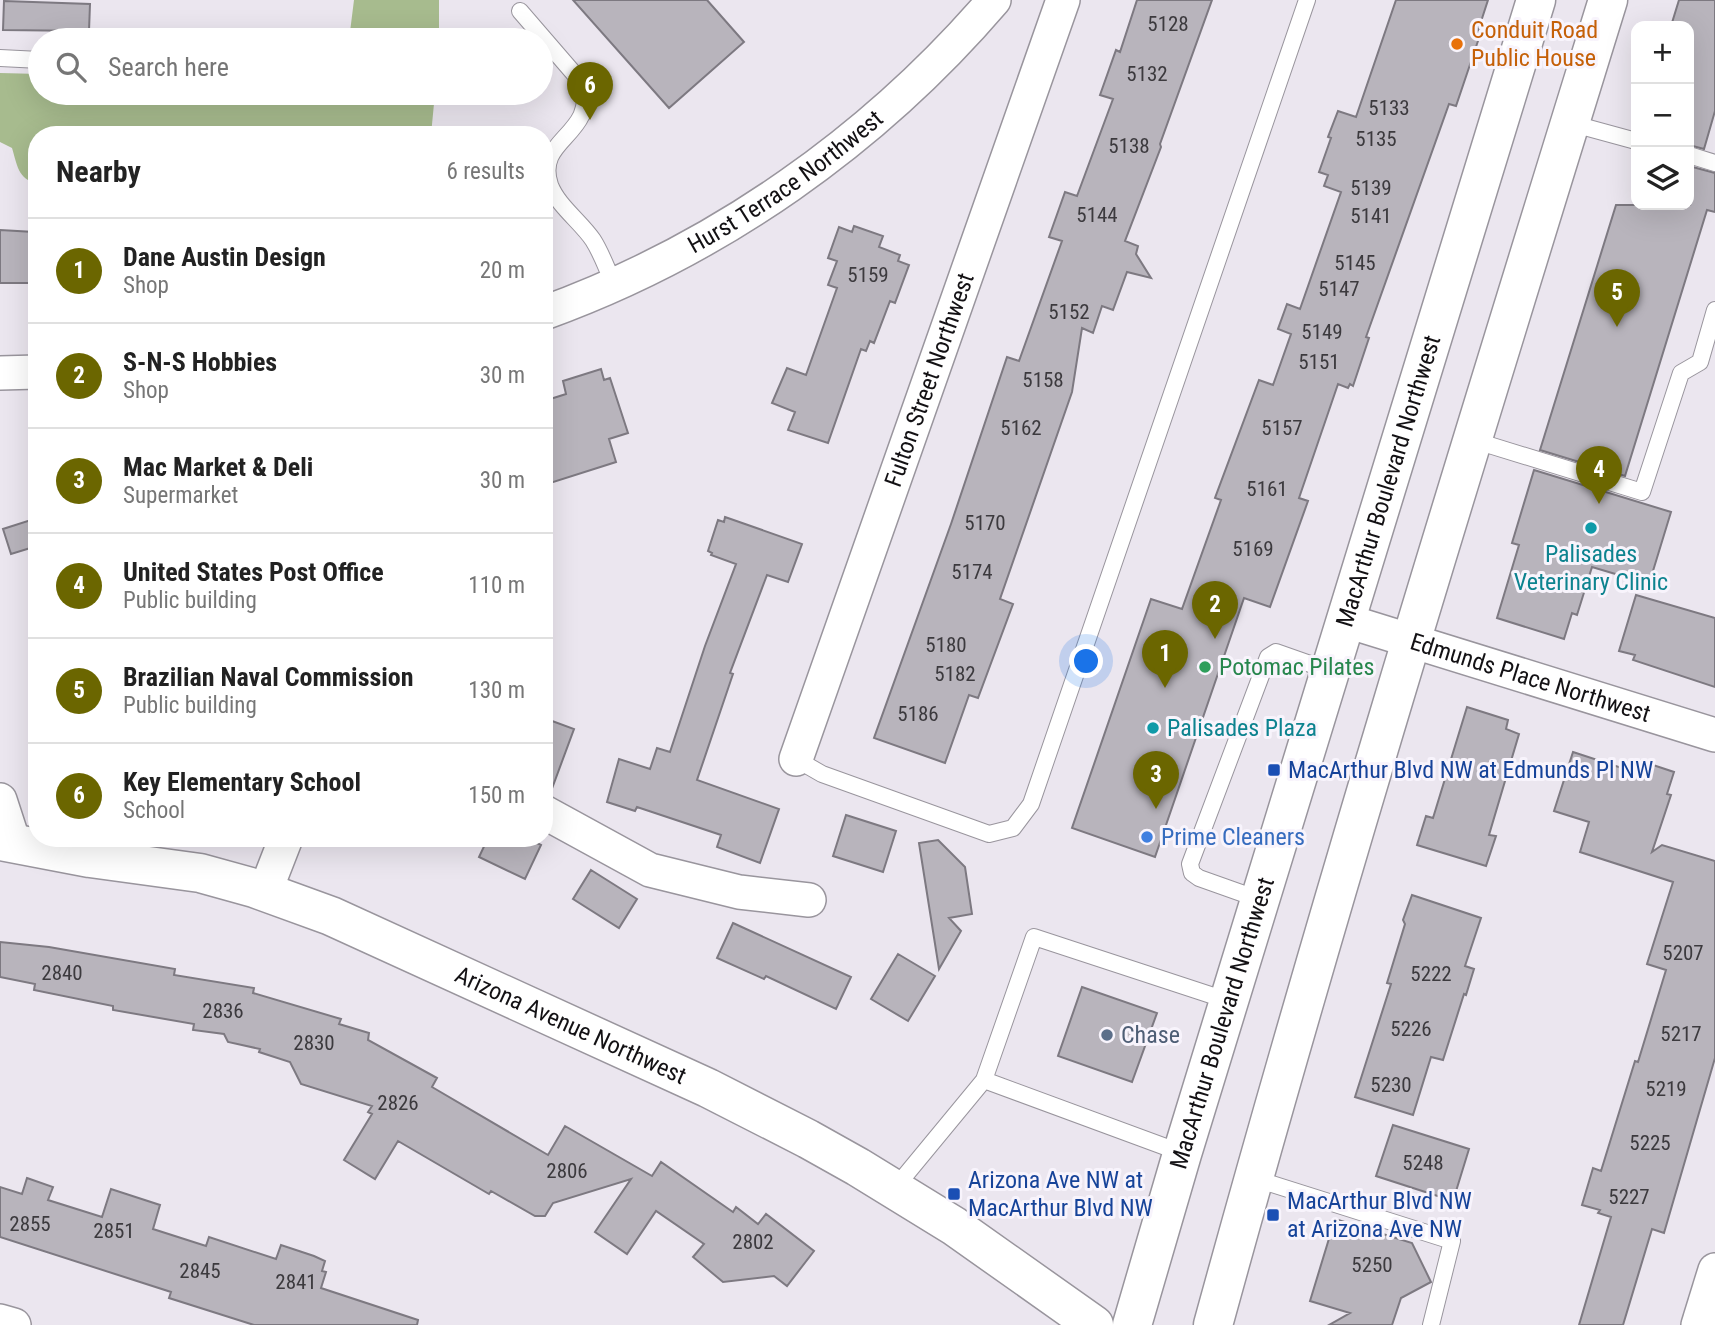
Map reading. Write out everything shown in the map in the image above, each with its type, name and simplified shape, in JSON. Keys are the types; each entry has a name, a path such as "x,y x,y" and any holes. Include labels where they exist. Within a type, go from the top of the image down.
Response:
{"main road":[{"name":"MacArthur Boulevard Northwest","path":"1132,1325 1536,0"},
{"path":"1213,1325 1253,1178 1410,640 1608,0"},
{"name":"Arizona Avenue Northwest","path":"7,842 28,846"},
{"name":"Arizona Avenue Northwest","path":"33,847 200,873 265,892 331,916 708,1088 808,1139 954,1226 1094,1325"}],"street":[{"name":"Hurst Terrace Northwest","path":"553,309 667,258 736,220 818,165 891,105 942,57 994,0"},
{"name":"Fulton Street Northwest","path":"796,759 1063,0"},
{"path":"0,373 28,372"},
{"name":"Edmunds Place Northwest","path":"1347,621 1715,735"},
{"path":"0,800 7,842"},
{"path":"553,817 650,870 739,892 809,900"},
{"path":"265,892 282,847"},
{"path":"1698,1325 1715,1270"},
{"path":"0,1321 14,1325"}],"lane":[{"path":"796,759 822,774 989,834 1013,828 1031,804 1307,0"},
{"path":"520,11 535,28"},
{"path":"553,49 583,84 587,99 585,113 553,151"},
{"path":"0,58 28,59"},
{"path":"1570,123 1631,140"},
{"path":"1694,157 1715,163"},
{"path":"553,189 593,240 614,284"},
{"path":"1472,440 1642,492 1681,373 1700,362 1715,310"},
{"path":"1261,900 1199,878 1192,873 1190,864 1268,657 1276,652 1330,671"},
{"path":"894,1189 984,1080 1034,937 1230,1001"},
{"path":"984,1080 1182,1154"},
{"path":"1253,1178 1451,1241 1431,1325"}],"green space":[{"path":"354,0 439,0 439,28 350,28"},
{"path":"0,73 28,74 28,105 434,105 432,126 28,126 28,180 22,175 12,148 0,142"}],"building":[{"path":"573,0 707,0 744,42 669,108"},
{"path":"1137,0 1212,0 1125,241 1138,246 1136,254 1151,278 1127,272 1113,310 1102,306 1093,333 1082,328 1072,392 1000,599 1013,604 978,698 969,695 945,763 874,738 951,524 1007,357 1019,361 1062,241 1049,237 1065,192 1077,196 1113,99 1100,95 1116,50 1120,52"},
{"path":"1396,0 1488,0 1476,37 1479,38 1456,106 1449,104 1366,337 1369,338 1353,386 1350,384 1348,388 1338,384 1299,498 1308,501 1270,607 1244,598 1155,857 1072,828 1151,599 1182,609 1221,500 1215,498 1259,380 1273,385 1291,334 1278,329 1287,304 1300,309 1341,192 1324,186 1328,175 1319,172 1331,138 1328,137 1338,111 1356,117"},
{"path":"1679,0 1715,0 1715,111 1704,149 1694,146 1694,21 1673,21"},
{"path":"4,1 90,4 89,28 3,30"},
{"path":"1694,167 1715,173 1715,212 1707,210 1625,476 1540,450 1616,205 1631,205 1631,210 1694,210"},
{"path":"854,226 883,236 879,247 900,255 898,261 909,265 895,303 890,301 874,343 870,341 866,351 861,349 828,443 788,430 795,412 772,403 787,368 806,375 837,288 828,285 837,261 828,258 839,227 852,232"},
{"path":"0,230 28,232 28,283 0,283"},
{"path":"601,369 604,380 610,378 628,433 609,439 616,462 553,482 553,398 566,394 563,381"},
{"path":"1534,470 1671,512 1649,584 1592,567 1577,615 1572,613 1564,639 1497,618 1519,545 1512,543"},
{"path":"725,517 802,544 788,582 767,575 730,673 733,674 697,780 779,809 760,863 717,847 721,835 637,807 635,811 607,802 619,759 650,769 657,748 670,752 736,564 711,555 708,551 718,520 724,522"},
{"path":"28,521 28,549 11,554 3,529"},
{"path":"1636,595 1715,618 1715,687 1633,660 1635,655 1619,651"},
{"path":"1467,707 1508,720 1506,729 1519,734 1489,835 1496,836 1486,866 1417,845 1426,816 1433,818"},
{"path":"553,721 574,729 553,786"},
{"path":"1573,752 1634,772 1638,760 1674,772 1667,794 1671,795 1652,852 1662,845 1715,861 1715,1058 1664,1233 1652,1229 1623,1325 1579,1325 1611,1217 1598,1213 1600,1210 1582,1205 1593,1168 1601,1171 1666,970 1647,964 1673,882 1580,852 1589,822 1554,811"},
{"path":"846,815 896,831 883,872 833,856"},
{"path":"938,840 965,867 972,914 949,918 961,931 939,969 919,843"},
{"path":"484,847 540,847 525,879 479,857"},
{"path":"591,870 637,899 619,928 573,899"},
{"path":"1412,895 1481,918 1465,966 1474,969 1466,995 1464,994 1443,1060 1431,1057 1413,1115 1355,1097 1391,984 1387,983"},
{"path":"733,923 851,977 836,1009 766,976 764,979 717,958"},
{"path":"0,942 49,947 175,969 174,975 254,988 253,993 341,1019 339,1024 369,1033 368,1040 437,1078 432,1087 548,1155 565,1126 652,1176 661,1162 733,1212 736,1207 758,1224 766,1214 814,1251 787,1286 774,1276 723,1282 693,1257 704,1244 656,1211 627,1254 595,1232 631,1179 553,1203 545,1216 535,1216 491,1191 489,1194 398,1141 375,1179 344,1160 372,1114 368,1112 372,1106 301,1084 290,1062 259,1052 260,1049 228,1042 224,1034 193,1030 194,1024 113,1010 113,1006 34,990 35,984 0,977"},
{"path":"898,954 935,976 908,1021 871,999"},
{"name":"Chase","path":"1082,987 1157,1013 1132,1082 1058,1056"},
{"path":"1393,1125 1469,1149 1453,1201 1376,1176"},
{"path":"27,1178 53,1187 48,1200 102,1217 111,1189 160,1205 153,1229 206,1246 209,1237 276,1259 281,1245 314,1256 325,1261 322,1271 326,1272 321,1288 418,1320 417,1325 254,1325 169,1298 171,1292 0,1237 0,1187 22,1194"},
{"path":"1335,1219 1412,1243 1431,1282 1401,1298 1392,1325 1329,1325 1350,1313 1310,1301"}],"place":[{"name":"Conduit Road Public House","path":"1457,44"},
{"name":"Key Elementary School","path":"590,120"},
{"name":"Brazilian Naval Commission","path":"1617,327"},
{"name":"United States Post Office","path":"1599,504"},
{"name":"Palisades Veterinary Clinic","path":"1591,528"},
{"name":"S-N-S Hobbies","path":"1215,639"},
{"name":"Potomac Pilates","path":"1205,667"},
{"name":"Dane Austin Design","path":"1165,688"},
{"name":"Palisades Plaza","path":"1153,728"},
{"name":"MacArthur Blvd NW at Edmunds Pl NW","path":"1274,770"},
{"name":"Mac Market & Deli","path":"1156,809"},
{"name":"Prime Cleaners","path":"1147,837"},
{"name":"Chase","path":"1107,1035"},
{"name":"Arizona Ave NW at MacArthur Blvd NW","path":"954,1194"},
{"name":"MacArthur Blvd NW at Arizona Ave NW","path":"1273,1215"}]}
